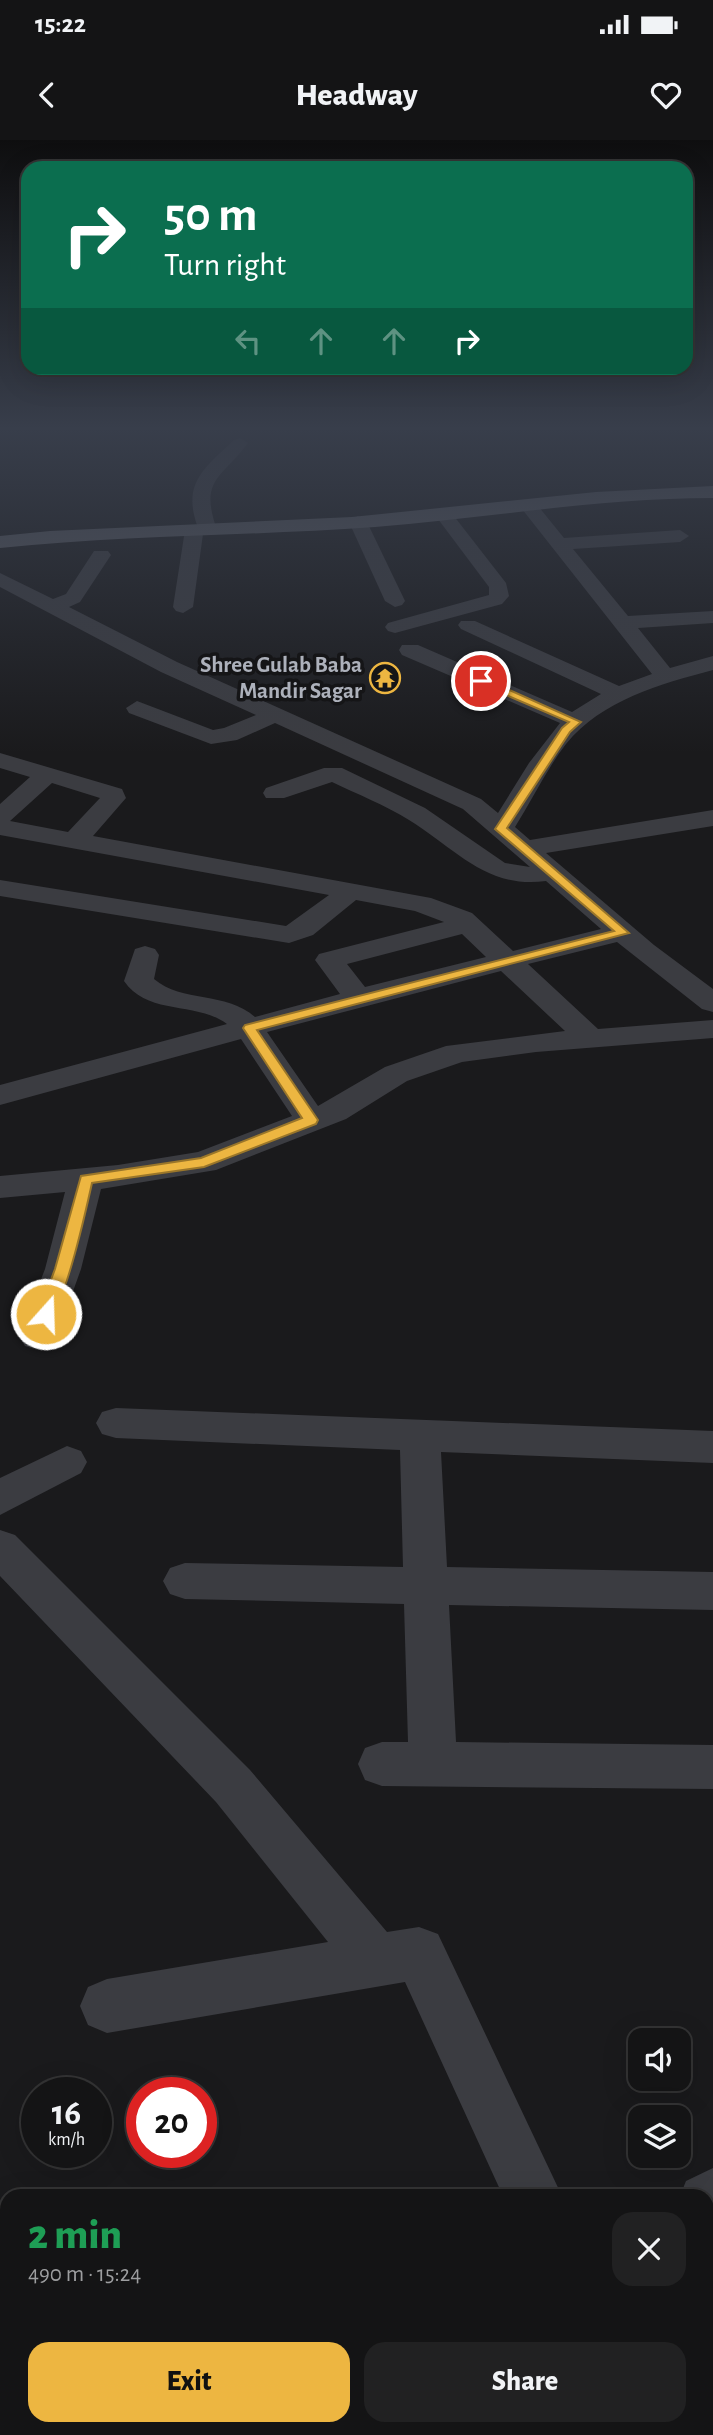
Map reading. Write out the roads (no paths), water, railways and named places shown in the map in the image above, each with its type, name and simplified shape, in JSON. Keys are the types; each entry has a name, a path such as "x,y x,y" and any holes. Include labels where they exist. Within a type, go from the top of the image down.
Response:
{"main road":[{"path":"0,542 34,538"}],"street":[{"path":"183,607 199,538"},
{"path":"366,538 395,601"},
{"path":"395,627 495,600 499,596 499,587 462,538"},
{"path":"555,538 666,676"},
{"path":"560,544 648,538"},
{"path":"52,606 73,598 101,555"},
{"path":"0,579 169,667 472,804 623,933 713,1003"},
{"path":"623,623 713,617"},
{"path":"468,625 619,694"},
{"path":"539,636 547,661"},
{"path":"410,650 576,722"},
{"path":"501,829 566,730 595,706 666,676 713,663"},
{"path":"137,708 211,737 229,735 275,715"},
{"path":"0,760 113,794 114,798 74,841"},
{"path":"0,817 48,774"},
{"path":"275,793 323,774 342,775 416,813 496,869 522,876 552,872"},
{"path":"525,849 713,817"},
{"path":"0,827 421,904 462,919 591,1039"},
{"path":"0,888 289,935 303,929 351,891"},
{"path":"358,998 329,960 468,924"},
{"path":"0,1095 358,998 623,933"},
{"path":"145,955 139,981 144,988 226,1010 249,1028 311,1120"},
{"path":"0,1187 86,1179 204,1162 334,1112 396,1074 457,1054 713,1029"},
{"path":"38,1336 62,1269 86,1179"},
{"path":"116,1423 713,1447"},
{"path":"420,1435 433,1764"},
{"path":"0,1498 67,1462"},
{"path":"0,1548 233,1786 376,1960"},
{"path":"185,1581 713,1591"},
{"path":"382,1764 713,1767"},
{"path":"107,2006 419,1953 530,2189"}],"place":[{"name":"Shree Gulab Baba Mandir Sagar","path":"385,678"}]}
